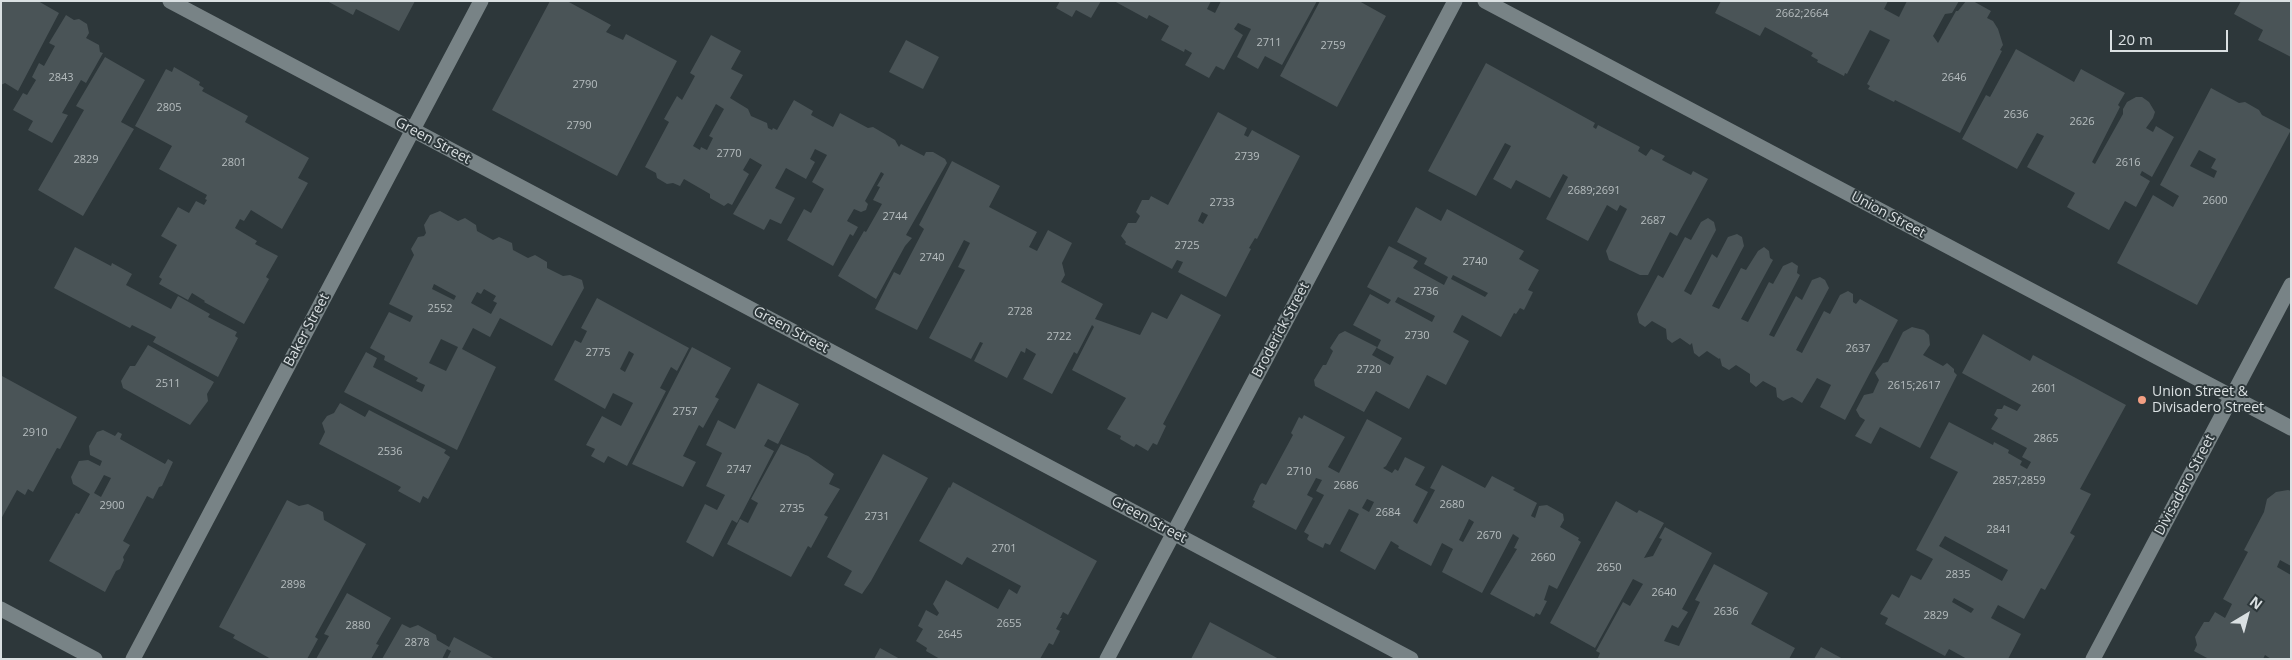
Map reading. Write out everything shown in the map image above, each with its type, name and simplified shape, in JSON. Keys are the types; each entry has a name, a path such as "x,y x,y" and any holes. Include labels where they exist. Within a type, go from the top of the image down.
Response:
{"street":[{"name":"Green Street","path":"170,1 1411,659"},
{"name":"Baker Street","path":"133,659 481,1"},
{"name":"Broderick Street","path":"1107,659 1455,1"},
{"name":"Union Street","path":"1485,1 2291,428"},
{"name":"Divisadero Street","path":"2093,659 2291,285"},
{"path":"1,608 95,659"}],"building":[{"path":"1,1 38,1 59,13 18,91 5,83 1,85"},
{"path":"327,1 415,1 399,31 356,9 353,15"},
{"path":"550,1 567,1 611,25 606,32 623,40 626,34 677,61 617,176 492,110"},
{"path":"1060,1 1101,1 1091,18 1076,10 1072,17 1056,8"},
{"path":"1114,1 1211,1 1207,9 1215,13 1221,1 1317,1 1282,65 1265,56 1258,69 1237,57 1251,29 1238,23 1234,29 1243,35 1224,70 1216,66 1209,78 1185,65 1192,53 1185,49 1184,52 1161,40 1169,26 1149,15 1147,19"},
{"path":"1320,1 1359,1 1386,16 1337,107 1280,76"},
{"path":"1721,1 1888,1 1884,9 1899,17 1907,1 1959,1 1952,13 1945,14 1933,36 1938,43 1956,11 1966,1 1973,1 1991,11 1987,18 1993,21 1998,29 2003,45 2000,50 2002,51 1960,133 1895,100 1894,102 1868,89 1870,86 1867,84 1890,40 1870,30 1847,74 1845,73 1844,76 1817,62 1818,60 1811,56 1813,53 1765,27 1760,36 1715,13"},
{"path":"2241,1 2291,1 2291,57 2258,40 2263,30 2234,14"},
{"path":"66,15 87,24 89,33 86,38 99,45 100,52 103,53 86,83 81,80 62,113 68,115 52,143 28,130 33,121 13,110 23,93 27,95 36,80 32,77 39,63 44,66 55,46 49,43"},
{"path":"711,35 741,51 731,69 743,75 730,98 748,109 751,116 767,123 768,128 777,130 794,100 813,111 811,115 833,127 840,113 868,128 873,127 895,140 899,147 901,144 924,156 926,152 933,152 945,159 947,163 906,235 912,238 905,246 876,299 838,276 882,204 873,200 880,187 877,186 884,174 881,172 865,201 868,204 866,210 861,212 854,209 847,221 858,227 853,236 850,234 833,266 787,240 804,209 811,213 824,189 812,182 827,155 815,149 810,159 815,162 806,179 786,168 775,188 795,198 781,224 770,219 764,230 733,214 762,165 750,158 743,170 749,174 732,205 728,203 724,206 710,198 710,194 684,179 680,186 673,183 667,184 657,178 656,173 645,167 669,122 664,119 677,96 682,100 695,76 690,73","holes":["716,104 724,109 709,136 713,138 707,150 701,147 700,150 693,146"]},
{"path":"906,40 939,57 923,89 889,72"},
{"path":"2016,49 2074,82 2081,69 2125,93 2118,105 2120,107 2092,162 2095,164 2123,114 2123,109 2127,102 2136,97 2142,97 2149,102 2155,112 2146,128 2153,132 2156,126 2174,137 2152,177 2142,171 2140,175 2150,181 2136,207 2125,201 2109,230 2067,207 2075,193 2027,167 2044,136 2037,133 2017,169 1962,139 1986,95 1990,97"},
{"path":"105,57 145,80 121,122 134,129 83,216 38,190 84,110 76,106"},
{"path":"1486,63 1595,123 1593,127 1596,129 1598,125 1640,147 1638,151 1646,156 1651,149 1665,156 1662,160 1691,175 1693,171 1708,179 1677,236 1670,232 1648,275 1640,275 1609,260 1606,251 1627,209 1620,205 1617,211 1607,205 1588,241 1546,219 1568,177 1563,174 1550,198 1516,180 1511,189 1493,179 1511,146 1505,143 1476,196 1428,171"},
{"path":"174,67 200,82 199,85 204,88 202,91 248,116 245,122 309,158 298,178 308,183 282,229 251,210 244,221 240,219 235,228 257,241 255,244 278,256 266,277 269,279 244,324 204,302 192,293 188,300 159,284 162,279 159,277 177,245 161,236 178,207 189,213 196,201 204,205 207,200 205,199 207,195 159,169 172,146 135,126 166,69 172,72"},
{"path":"2211,88 2239,103 2245,102 2259,110 2262,115 2291,130 2197,305 2117,263 2153,195 2173,207 2179,196 2160,185","holes":["2199,150 2216,159 2211,168 2217,171 2214,178 2190,166"]},
{"path":"1218,112 1247,128 1244,135 1248,137 1252,130 1300,156 1257,239 1255,238 1249,248 1251,249 1226,297 1178,272 1183,262 1177,260 1172,269 1125,244 1126,242 1121,236 1128,223 1136,223 1140,216 1136,212 1142,200 1149,200 1151,196 1168,205","holes":["1202,212 1208,215 1203,224 1198,221"]},
{"path":"952,161 1000,186 989,207 1037,232 1029,247 1037,251 1048,230 1072,243 1062,263 1065,275 1061,282 1103,304 1095,319 1140,335 1152,312 1167,319 1181,294 1221,315 1163,424 1166,426 1157,445 1153,443 1148,451 1136,444 1134,447 1120,439 1121,436 1107,429 1126,398 1072,370 1094,327 1092,325 1077,354 1074,352 1052,394 1023,379 1036,354 1026,348 1025,353 1021,351 1007,378 974,361 983,343 980,342 971,359 929,338 965,270 958,267 970,243 964,240 917,330 875,309 894,272 900,275 924,229 919,225"},
{"path":"1416,207 1441,221 1447,209 1524,251 1519,259 1539,270 1528,290 1533,292 1524,310 1520,308 1516,314 1514,313 1501,337 1462,315 1453,332 1469,341 1446,385 1427,375 1409,409 1376,391 1364,412 1315,386 1314,380 1323,365 1326,365 1333,351 1330,348 1339,334 1345,331 1377,347 1372,355 1390,365 1394,357 1377,348 1381,340 1353,325 1370,294 1388,304 1391,300 1367,287 1389,246 1418,261 1413,268 1444,285 1448,277 1424,264 1427,258 1397,242","holes":["1453,275 1488,293 1485,297 1451,279","1398,297 1435,316 1432,322 1395,302"]},
{"path":"440,211 458,221 465,218 476,225 477,231 493,240 499,237 512,243 513,250 528,258 535,255 547,262 547,268 563,276 570,275 582,280 584,288 552,346 500,318 490,337 473,328 462,349 496,367 457,450 344,392 366,352 377,358 373,367 422,392 425,385 416,381 418,378 384,360 385,356 370,348 389,312 410,322 413,316 389,304 414,255 411,249 418,237 424,236 426,233 424,225 430,215","holes":["434,284 456,296 454,300 432,289","484,289 496,296 493,301 497,303 491,314 471,303 477,292 481,294","441,339 458,347 446,371 429,363"]},
{"path":"1708,218 1714,222 1716,230 1684,291 1691,295 1712,254 1717,258 1728,237 1737,234 1742,237 1744,246 1712,306 1719,309 1741,268 1746,270 1758,251 1764,247 1769,251 1770,258 1773,260 1741,319 1748,322 1769,282 1773,284 1783,266 1792,262 1798,266 1797,273 1800,275 1769,335 1774,337 1796,296 1802,300 1812,280 1820,277 1825,280 1829,288 1796,350 1802,353 1824,311 1830,314 1840,295 1848,291 1853,294 1853,302 1856,304 1860,299 1898,320 1845,420 1820,407 1831,385 1817,378 1802,403 1792,397 1783,401 1777,397 1776,388 1763,381 1756,387 1750,382 1750,374 1736,365 1729,370 1722,366 1720,358 1707,351 1699,357 1694,353 1692,343 1690,345 1680,338 1672,343 1667,339 1666,329 1652,321 1645,327 1639,323 1637,314 1658,275 1663,278 1685,237 1691,240 1701,222"},
{"path":"75,247 111,266 112,263 132,274 126,285 171,309 178,296 210,314 208,317 237,332 235,336 238,338 218,377 153,342 156,337 132,325 130,328 54,288"},
{"path":"597,298 689,348 677,371 671,367 660,388 666,391 627,466 608,456 604,463 591,456 595,449 586,445 602,416 621,426 633,403 613,393 605,409 554,380 575,340 581,343 587,331 581,328","holes":["629,351 634,354 625,372 620,369"]},
{"path":"1912,327 1924,330 1929,335 1930,345 1923,355 1943,366 1947,363 1954,369 1957,375 1920,448 1880,427 1871,444 1855,436 1865,420 1860,417 1856,410 1864,395 1873,393 1879,380 1875,373 1883,363 1888,362 1903,332"},
{"path":"1983,334 2030,361 2033,355 2126,405 2080,489 2091,494 2070,533 2075,536 2045,590 2041,588 2024,619 1998,605 1991,618 2021,634 2008,659 1967,659 1949,649 1945,656 1885,624 1888,618 1880,614 1892,594 1899,598 1911,575 1921,580 1933,559 1916,550 1958,472 1930,458 1949,422 1993,445 1994,442 2009,450 2008,453 2022,461 2020,465 2027,469 2031,462 2022,457 2027,448 1991,429 1998,418 1994,415 1997,409 2002,409 2004,405 2017,411 2021,405 1962,373","holes":["1945,536 2008,570 2002,581 1939,546","1954,598 1974,609 1971,613 1952,602"]},
{"path":"148,345 214,382 207,394 208,401 190,425 123,388 121,381 130,366 135,366"},
{"path":"692,347 731,368 715,397 719,399 703,428 699,425 683,456 696,462 683,487 632,464"},
{"path":"2,376 77,417 60,449 57,448 33,492 28,489 25,495 17,490 1,519"},
{"path":"758,383 799,404 778,444 768,439 764,446 774,451 737,523 732,520 713,557 686,542 705,504 717,510 725,495 706,486 722,453 706,445 718,420 735,429"},
{"path":"340,403 365,417 369,410 446,450 444,453 450,457 428,499 423,496 420,503 398,491 401,487 319,444 325,432 322,423 327,416 334,413"},
{"path":"1304,415 1345,437 1328,467 1339,473 1367,419 1402,438 1383,468 1392,473 1395,469 1398,471 1405,457 1425,467 1415,485 1428,492 1413,521 1417,524 1435,490 1430,488 1442,465 1485,488 1492,476 1515,488 1513,490 1537,503 1531,516 1535,518 1539,506 1547,505 1563,514 1564,520 1560,527 1579,538 1578,540 1581,542 1557,589 1549,585 1544,600 1547,601 1540,615 1536,613 1534,617 1490,594 1517,549 1514,548 1519,538 1513,534 1482,593 1442,572 1453,549 1442,543 1431,566 1398,548 1399,546 1391,541 1375,570 1340,551 1359,514 1349,509 1330,545 1325,543 1323,548 1309,541 1307,539 1309,535 1304,532 1324,495 1316,491 1322,480 1316,478 1307,495 1313,498 1296,530 1252,507 1260,485 1262,483 1266,485 1293,435 1291,433 1299,417 1302,419","holes":["1367,499 1374,502 1369,512 1362,508","1469,519 1474,522 1463,542 1459,540"]},
{"path":"103,430 115,436 118,432 122,434 120,439 165,464 168,459 173,462 162,486 159,487 153,499 147,496 123,541 130,545 123,557 124,560 120,569 116,571 105,592 49,561 76,513 79,514 90,494 73,484 71,477 79,461 88,460 100,466 102,461 90,455 89,446 97,432","holes":["104,475 111,478 101,497 94,493"]},
{"path":"781,444 808,456 834,474 829,484 840,489 824,515 828,517 811,548 808,546 791,577 727,544 740,519 748,523 758,503 751,499"},
{"path":"883,454 928,478 862,594 844,585 852,571 827,557"},
{"path":"953,482 1097,561 1068,615 1063,612 1056,629 1060,631 1053,645 1049,643 1040,659 940,659 926,651 927,648 916,641 923,629 918,626 926,610 937,616 939,613 933,604 946,580 998,609 1009,589 1017,594 1021,586 967,557 962,565 919,541"},
{"path":"2291,491 2291,566 2280,560 2277,567 2291,575 2291,659 2271,659 2265,655 2263,659 2209,659 2194,651 2197,645 2195,637 2204,622 2209,622 2215,612 2225,618 2232,604 2223,599 2248,552 2244,550 2264,512 2267,499 2276,492"},
{"path":"287,500 299,506 308,504 323,512 324,520 366,544 315,637 318,639 307,659 271,659 233,638 235,635 219,627"},
{"path":"1616,501 1637,513 1639,510 1664,523 1644,558 1653,556 1662,539 1659,538 1665,527 1712,553 1682,609 1688,612 1678,628 1672,625 1664,641 1679,646 1700,602 1695,600 1714,564 1768,593 1751,624 1795,648 1789,659 1598,658 1600,653 1596,651 1623,602 1630,606 1643,584 1633,579 1595,648 1550,623"},
{"path":"347,593 391,618 376,644 379,645 371,659 316,659 329,636 324,634"},
{"path":"1210,622 1279,659 1191,659"},
{"path":"402,624 410,628 418,625 436,635 437,640 449,647 454,637 495,659 447,659 451,651 447,649 442,659 382,659"},
{"path":"1821,647 1843,659 1814,659"},
{"path":"880,648 900,659 874,659"}],"place":[{"name":"Union Street & Divisadero Street","path":"2142,400"}]}
